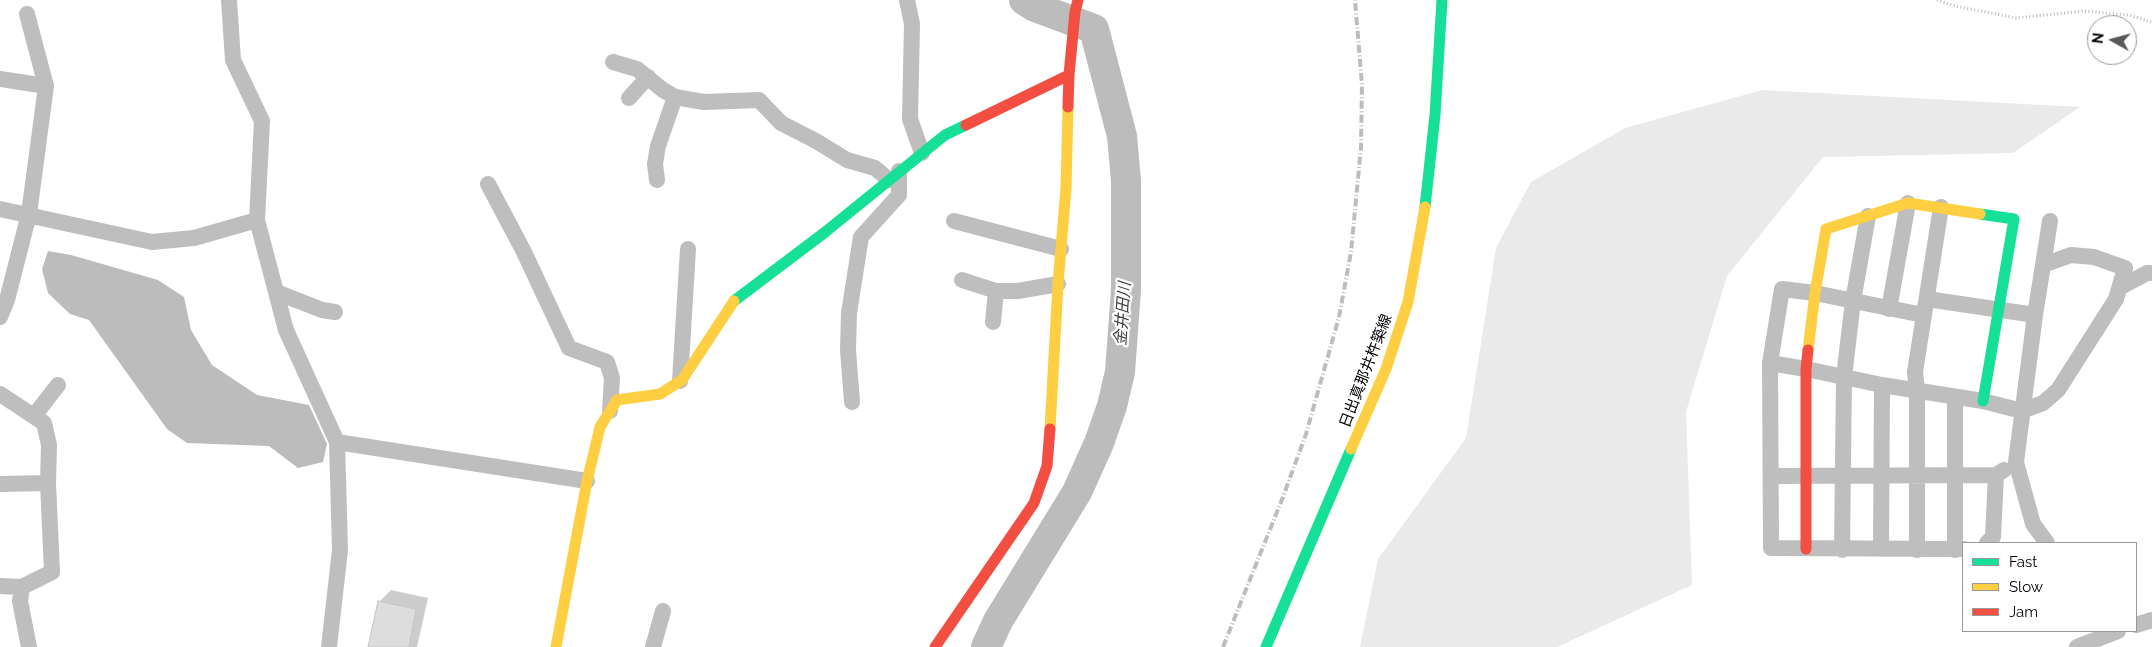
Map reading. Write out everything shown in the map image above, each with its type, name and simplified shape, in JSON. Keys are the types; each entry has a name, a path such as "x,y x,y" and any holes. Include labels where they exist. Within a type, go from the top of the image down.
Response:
{"street":[{"path":"229,0 233,60 262,121 257,220 286,330 337,442 340,550 329,647"},
{"path":"907,0 912,24 910,119 922,153"},
{"path":"935,647 1034,503 1047,466 1066,188 1069,75 1075,12 1078,0"},
{"name":"日出真那井杵築線","path":"1266,647 1386,369 1408,302 1424,220 1436,115 1442,0"},
{"path":"0,317 3,300 29,214 46,86 27,14"},
{"path":"613,62 637,69 675,97 704,102 759,100 781,123 847,160 894,175"},
{"path":"556,647 587,481 600,427 618,400 660,394 680,382 733,301 824,233 945,135 1069,75"},
{"path":"629,98 648,77"},
{"path":"0,79 46,86"},
{"path":"657,180 658,146 675,97"},
{"path":"852,402 848,350 850,313 861,237 899,195 894,175"},
{"path":"488,184 524,250 569,348 607,362 612,378 610,411"},
{"path":"1889,309 1908,203"},
{"path":"1806,549 1806,369 1815,293 1826,229 1908,203 2014,218 2000,310 1983,401"},
{"path":"1917,550 1917,390 1915,372 1940,208"},
{"path":"0,209 152,242 194,238 257,220"},
{"path":"1842,550 1844,377 1853,301 1868,216"},
{"path":"954,221 1061,249"},
{"path":"2046,542 2033,524 2016,462 2035,316 2050,221"},
{"path":"680,382 688,249"},
{"path":"1770,363 1882,385 1983,401 2022,411 2043,402 2058,390 2116,299 2125,268 2094,257 2071,255 2043,265"},
{"path":"2119,288 2147,273 2152,274"},
{"path":"962,280 996,291 1018,291 1058,284"},
{"path":"1955,398 1954,474 1959,550 1771,548 1770,363 1782,288 1889,309 1925,307 2000,310 2035,316"},
{"path":"993,322 996,291"},
{"path":"276,292 322,310 335,312"},
{"path":"34,416 58,385"},
{"path":"1881,549 1882,385"},
{"path":"0,394 44,423 49,445 48,483 52,572 22,587 0,586"},
{"path":"337,442 587,481"},
{"path":"1771,476 1996,474 2016,462"},
{"path":"1988,542 1993,537 1996,474"},
{"path":"0,484 48,483"},
{"path":"22,587 20,601 29,647"},
{"path":"653,647 663,611"},
{"path":"2137,625 2152,620"},
{"path":"2077,647 2113,632"}],"path":[{"path":"1937,0 1955,6 2016,18 2083,11 2129,15 2152,22"}],"shaded area":[{"path":"1762,90 2080,107 2013,153 1823,157 1727,276 1686,412 1692,585 1557,647 1360,647 1378,559 1466,438 1496,248 1531,182 1625,128"},
{"path":"48,251 71,255 158,280 184,297 191,330 212,365 257,395 309,405 327,444 323,462 298,468 269,446 187,443 167,429 89,320 70,314 48,293 42,269"}],"building":[{"path":"378,601 416,609 409,647 368,647"}],"waterway":[{"name":"金井田川","path":"986,647 998,621 1077,492 1099,443 1112,406 1120,372 1126,290 1126,181 1122,136 1094,29 1035,7 1024,0"}],"railway":[{"path":"1223,647 1306,434 1339,317 1351,252 1361,147 1362,85 1355,0"}],"traffic: fast":[{"path":"1425,207 1435,115 1442,0"},
{"path":"734,301 824,233 945,135 966,125"},
{"path":"1980,214 2014,219 1983,401"},
{"path":"1266,647 1351,449"}],"traffic: slow":[{"path":"1050,429 1058,284 1066,188 1068,107"},
{"path":"1808,350 1826,229 1908,203 1980,214"},
{"path":"1351,449 1386,369 1408,302 1425,207"},
{"path":"556,647 587,481 600,427 617,400 660,394 682,380 734,301"}],"traffic: jam":[{"path":"1068,107 1069,75 1075,12 1078,0"},
{"path":"966,125 1069,75"},
{"path":"1806,549 1806,369 1808,350"},
{"path":"935,647 1034,503 1047,466 1050,429"}]}
